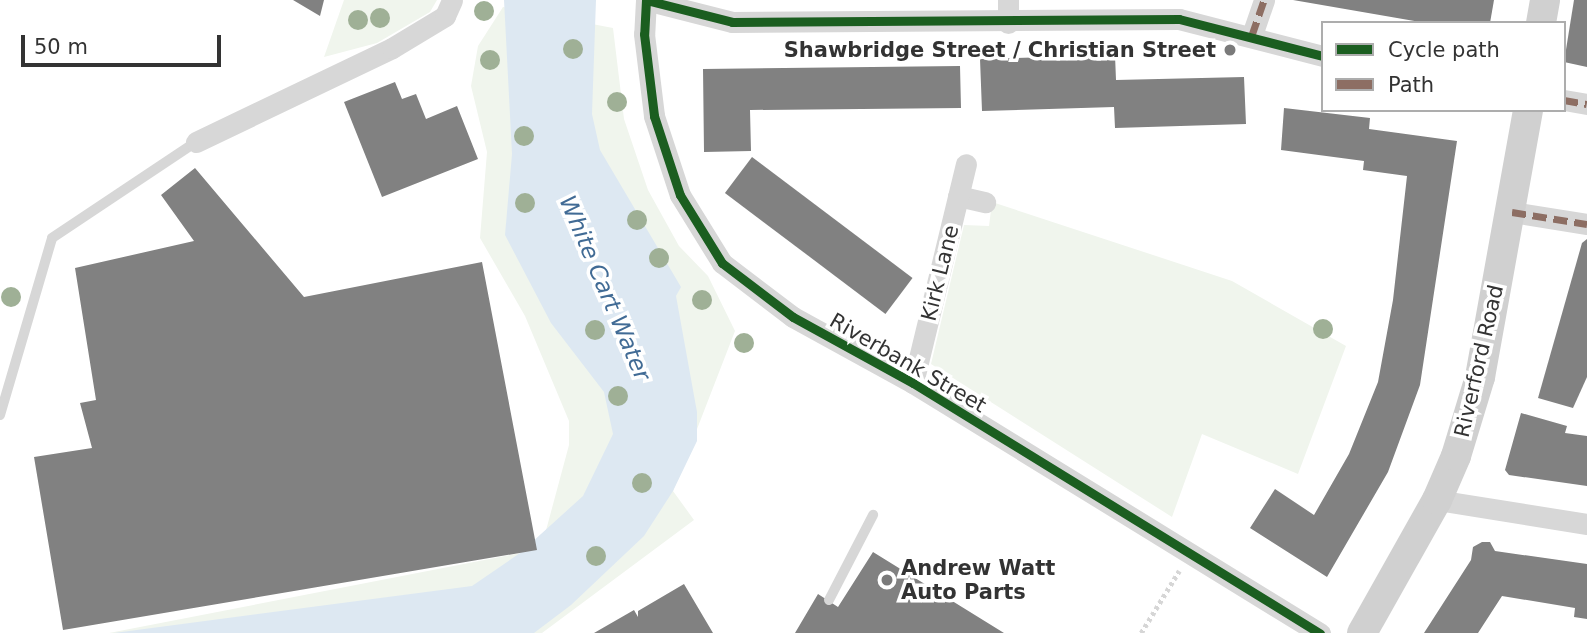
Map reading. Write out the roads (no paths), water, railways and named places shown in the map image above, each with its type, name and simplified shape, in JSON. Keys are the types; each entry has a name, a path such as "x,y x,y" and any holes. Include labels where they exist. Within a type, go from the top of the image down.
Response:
{"street":[{"path":"196,142 392,48 444,16 452,0"},
{"path":"646,0 732,22 1008,23 1179,19 1252,35 1321,55"},
{"name":"Riverbank Street","path":"646,0 644,34 654,116 680,195 698,231 722,263 752,287 846,348 913,383 1320,633"},
{"path":"1008,0 1008,23"},
{"path":"1252,35 1265,0"},
{"path":"1541,21 1545,0"},
{"path":"1566,100 1587,104"},
{"name":"Riverford Road","path":"1362,633 1437,500 1480,377 1512,212 1528,112"},
{"name":"Kirk Lane","path":"913,383 966,164"},
{"path":"958,196 985,202"},
{"path":"1512,212 1587,224"},
{"path":"1437,500 1587,524"}],"lane":[{"path":"0,415 52,238 196,142"},
{"path":"829,600 873,515"}],"water":[{"name":"White Cart Water","path":"504,0 596,0 592,114 600,150 681,287 676,296 697,412 697,441 673,491 644,536 571,605 534,633 114,633 472,586 520,553 583,496 613,434 604,392 551,323 505,235 512,154"}],"place":[{"name":"Shawbridge Street / Christian Street","path":"1230,50"},
{"name":"Andrew Watt Auto Parts","path":"887,580"}]}
